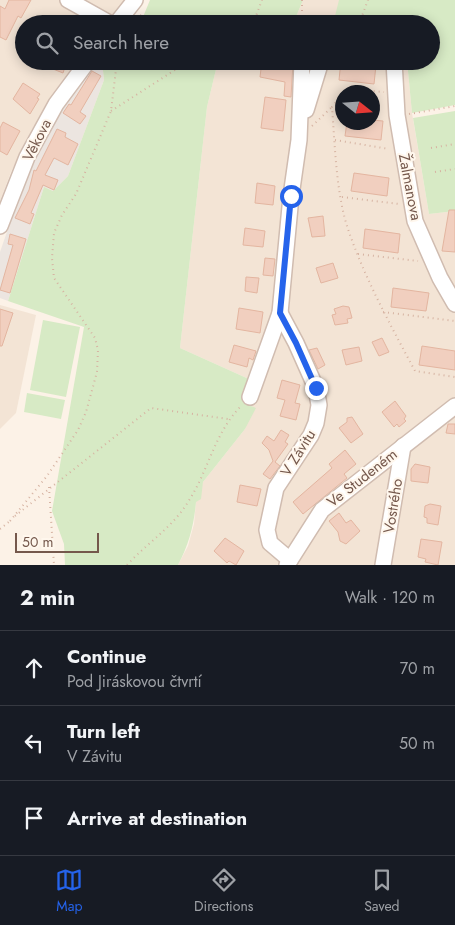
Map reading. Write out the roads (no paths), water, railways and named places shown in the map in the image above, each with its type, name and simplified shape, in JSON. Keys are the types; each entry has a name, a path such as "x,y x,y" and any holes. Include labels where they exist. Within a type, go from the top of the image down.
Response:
{"street":[{"path":"68,0 95,15"},
{"path":"123,15 132,4"},
{"name":"Věkova","path":"0,226 31,149 56,104 81,70"},
{"path":"250,397 280,313 291,196 299,140 302,70"},
{"path":"299,140 318,70"},
{"name":"Žalmanova","path":"395,70 403,151 415,221 433,263 455,304"},
{"name":"V Závitu","path":"280,313 316,388 319,405 316,423 311,435 276,488 267,530 270,543 288,562"},
{"name":"Ve Studeném","path":"288,562 322,510 455,406"},
{"name":"Vostrého","path":"384,565 403,446"}]}
